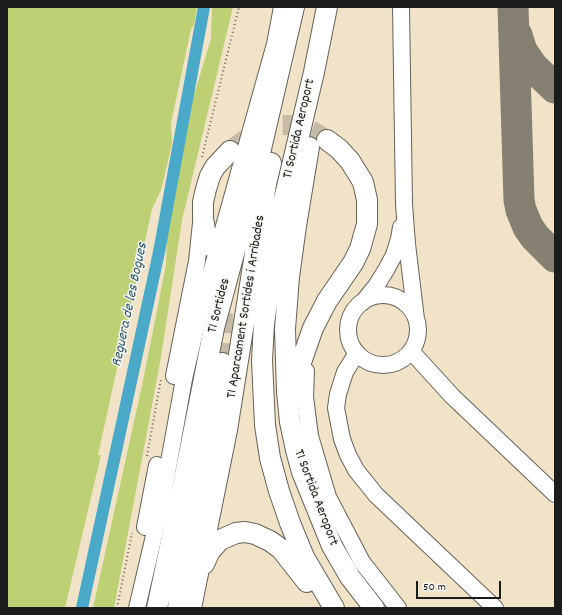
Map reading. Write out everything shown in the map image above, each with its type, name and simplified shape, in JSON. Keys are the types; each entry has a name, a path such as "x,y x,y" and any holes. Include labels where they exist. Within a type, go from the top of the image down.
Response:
{"main road":[{"name":"T1 Sortides","path":"157,608 214,328 254,179 294,7"},
{"name":"T1 Aparcament Sortides i Arribades","path":"191,608 227,430 266,184 306,7"},
{"path":"314,72 327,7"},
{"name":"T1 Sortida Aeroport","path":"314,72 314,116 289,277 285,329 286,385 290,422 296,450 312,498 332,546 350,577 374,608"},
{"name":"T1 Sortida Aeroport","path":"314,72 278,225 264,324 262,360 263,397 265,425 270,458 290,523 304,557 332,608"},
{"path":"312,498 296,416 295,393 299,368 313,328 327,302 353,263 360,249 367,224 367,200 363,182 350,161 339,149 327,140"},
{"path":"210,246 203,218 203,202 210,176 215,167 230,151"},
{"path":"178,608 187,539 215,411 222,363"},
{"path":"195,588 210,550 216,543 227,536 245,532 262,536 281,550 308,584 332,608"},
{"path":"164,608 179,557 187,539"}],"lane":[{"path":"137,608 161,506 184,379 197,323 275,44 282,7"},
{"path":"401,7 404,204 407,244 418,329 417,338 411,351 398,362 388,365 379,365 361,357 350,342 348,332 352,315 358,306 372,297 380,295 396,298 412,310 416,319"},
{"path":"131,608 159,452 197,262 203,202"},
{"path":"363,302 376,286 394,255 399,239 404,204"},
{"path":"306,346 305,397 310,436 328,497 362,562 398,608"},
{"path":"411,351 452,396 555,494"},
{"path":"357,353 345,372 338,394 336,408 342,439 356,470 376,495 495,608"}],"path":[{"path":"238,11 239,7"}],"green space":[{"path":"7,7 197,7 171,123 172,144 161,190 152,209 98,455 101,455 65,608 7,608"},
{"path":"212,7 233,7 182,220 161,357 114,608 93,608 144,376 166,265 167,235 193,98 211,39"}],"waterway":[{"name":"Reguera de les Bogues","path":"82,608 159,252 204,7"}],"taxiway":[{"path":"513,7 519,200 521,210 528,227 535,237 555,257"},
{"path":"517,35 522,51 533,67 555,88"}],"tunnel":[{"path":"230,151 251,135 271,126 292,125 314,132 327,140"},
{"path":"222,363 223,308"}]}
